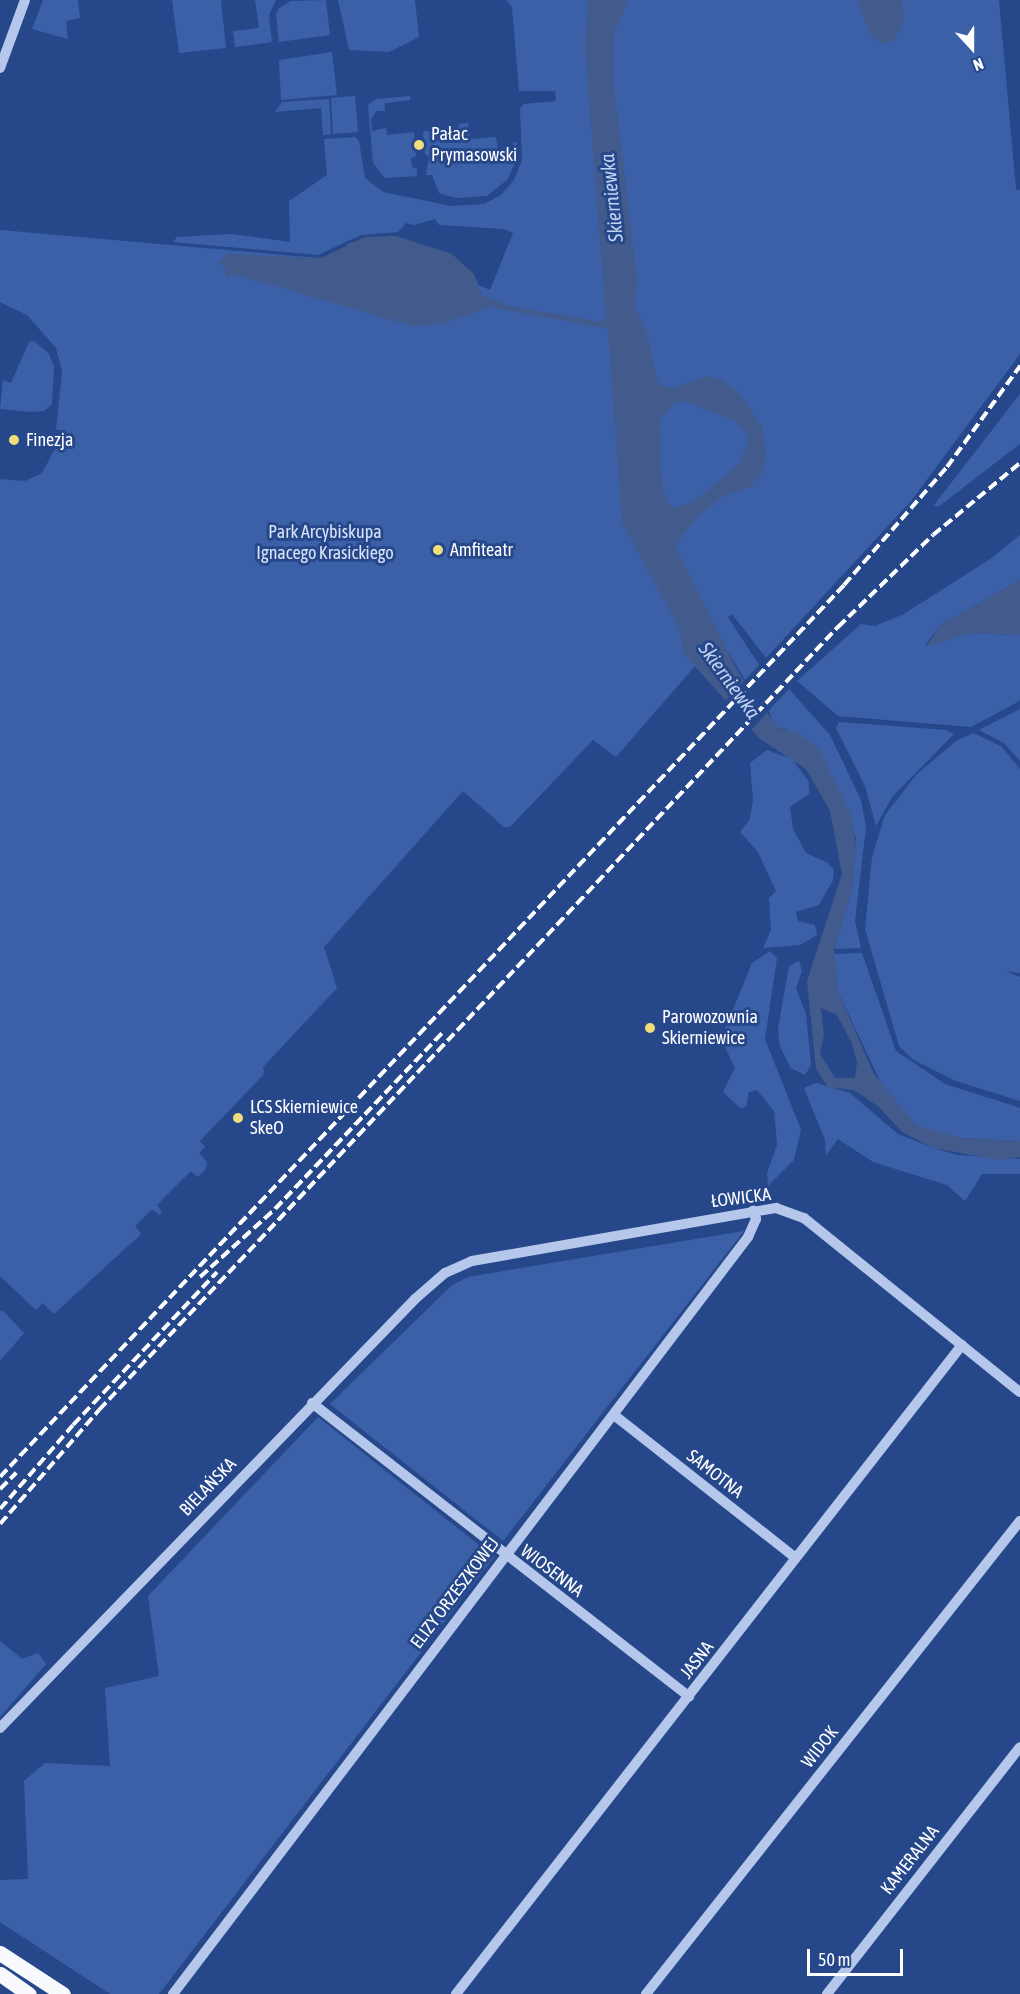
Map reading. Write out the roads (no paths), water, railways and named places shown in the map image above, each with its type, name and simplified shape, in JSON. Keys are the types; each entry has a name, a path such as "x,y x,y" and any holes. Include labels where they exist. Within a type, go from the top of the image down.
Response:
{"main road":[{"path":"0,1953 63,1994"},
{"path":"0,1974 29,1994"}],"street":[{"path":"0,68 25,0"},
{"name":"ŁOWICKA","path":"445,1273 472,1261 753,1210 776,1208 804,1218 1020,1392"},
{"name":"ELIZY ORZESZKOWEJ","path":"173,1994 504,1555 614,1415 748,1237 756,1219 753,1210"},
{"name":"BIELAŃSKA","path":"0,1728 312,1403 445,1273"},
{"name":"JASNA","path":"456,1994 962,1345"},
{"name":"WIOSENNA","path":"312,1403 689,1697"},
{"name":"SAMOTNA","path":"614,1415 796,1558"},
{"name":"WIDOK","path":"646,1994 1020,1521"},
{"name":"KAMERALNA","path":"827,1994 1020,1747"}],"water":[{"name":"Skierniewka","path":"588,0 628,0 614,35 614,87 637,279 635,308 647,332 659,385 671,388 707,376 720,379 740,394 762,427 766,455 761,474 751,486 723,497 699,515 675,546 740,675 778,728 799,733 820,751 851,814 856,846 852,889 834,949 838,992 874,1074 916,1125 960,1138 1020,1141 1020,1157 1000,1160 933,1148 902,1132 879,1107 854,1090 828,1087 816,1069 807,981 842,874 830,811 806,769 760,739 683,653 679,628 622,523 608,329 490,307 449,322 416,327 233,274 229,278 225,275 228,271 219,263 226,254 321,258 365,237 396,236 452,254 474,274 482,295 506,305 595,321 606,319 585,46","holes":["684,401 737,422 747,434 748,445 738,465 693,502 674,508 665,500 661,472 660,420 673,404","821,1008 837,1015 852,1044 857,1063 855,1078 835,1078 820,1054 824,1035"]},
{"path":"857,0 902,0 904,22 894,40 885,44 872,38"},
{"path":"1020,580 1020,635 969,633 926,647 940,625"}],"railway":[{"path":"0,1477 844,585 947,467 1020,366"},
{"path":"0,1524 99,1410 838,627 933,535 1020,463"},
{"path":"200,1277 275,1209 443,1032"},
{"path":"0,1509 73,1425 217,1272"},
{"path":"0,1489 16,1473"}],"place":[{"name":"Pałac Prymasowski","path":"419,145"},
{"name":"Finezja","path":"14,440"},
{"name":"Amfiteatr","path":"438,550"},
{"name":"Parowozownia Skierniewice","path":"650,1028"},
{"name":"LCS Skierniewice SkeO","path":"238,1118"}],"park label":[{"name":"Park Arcybiskupa Ignacego Krasickiego","path":"325,543"}]}
